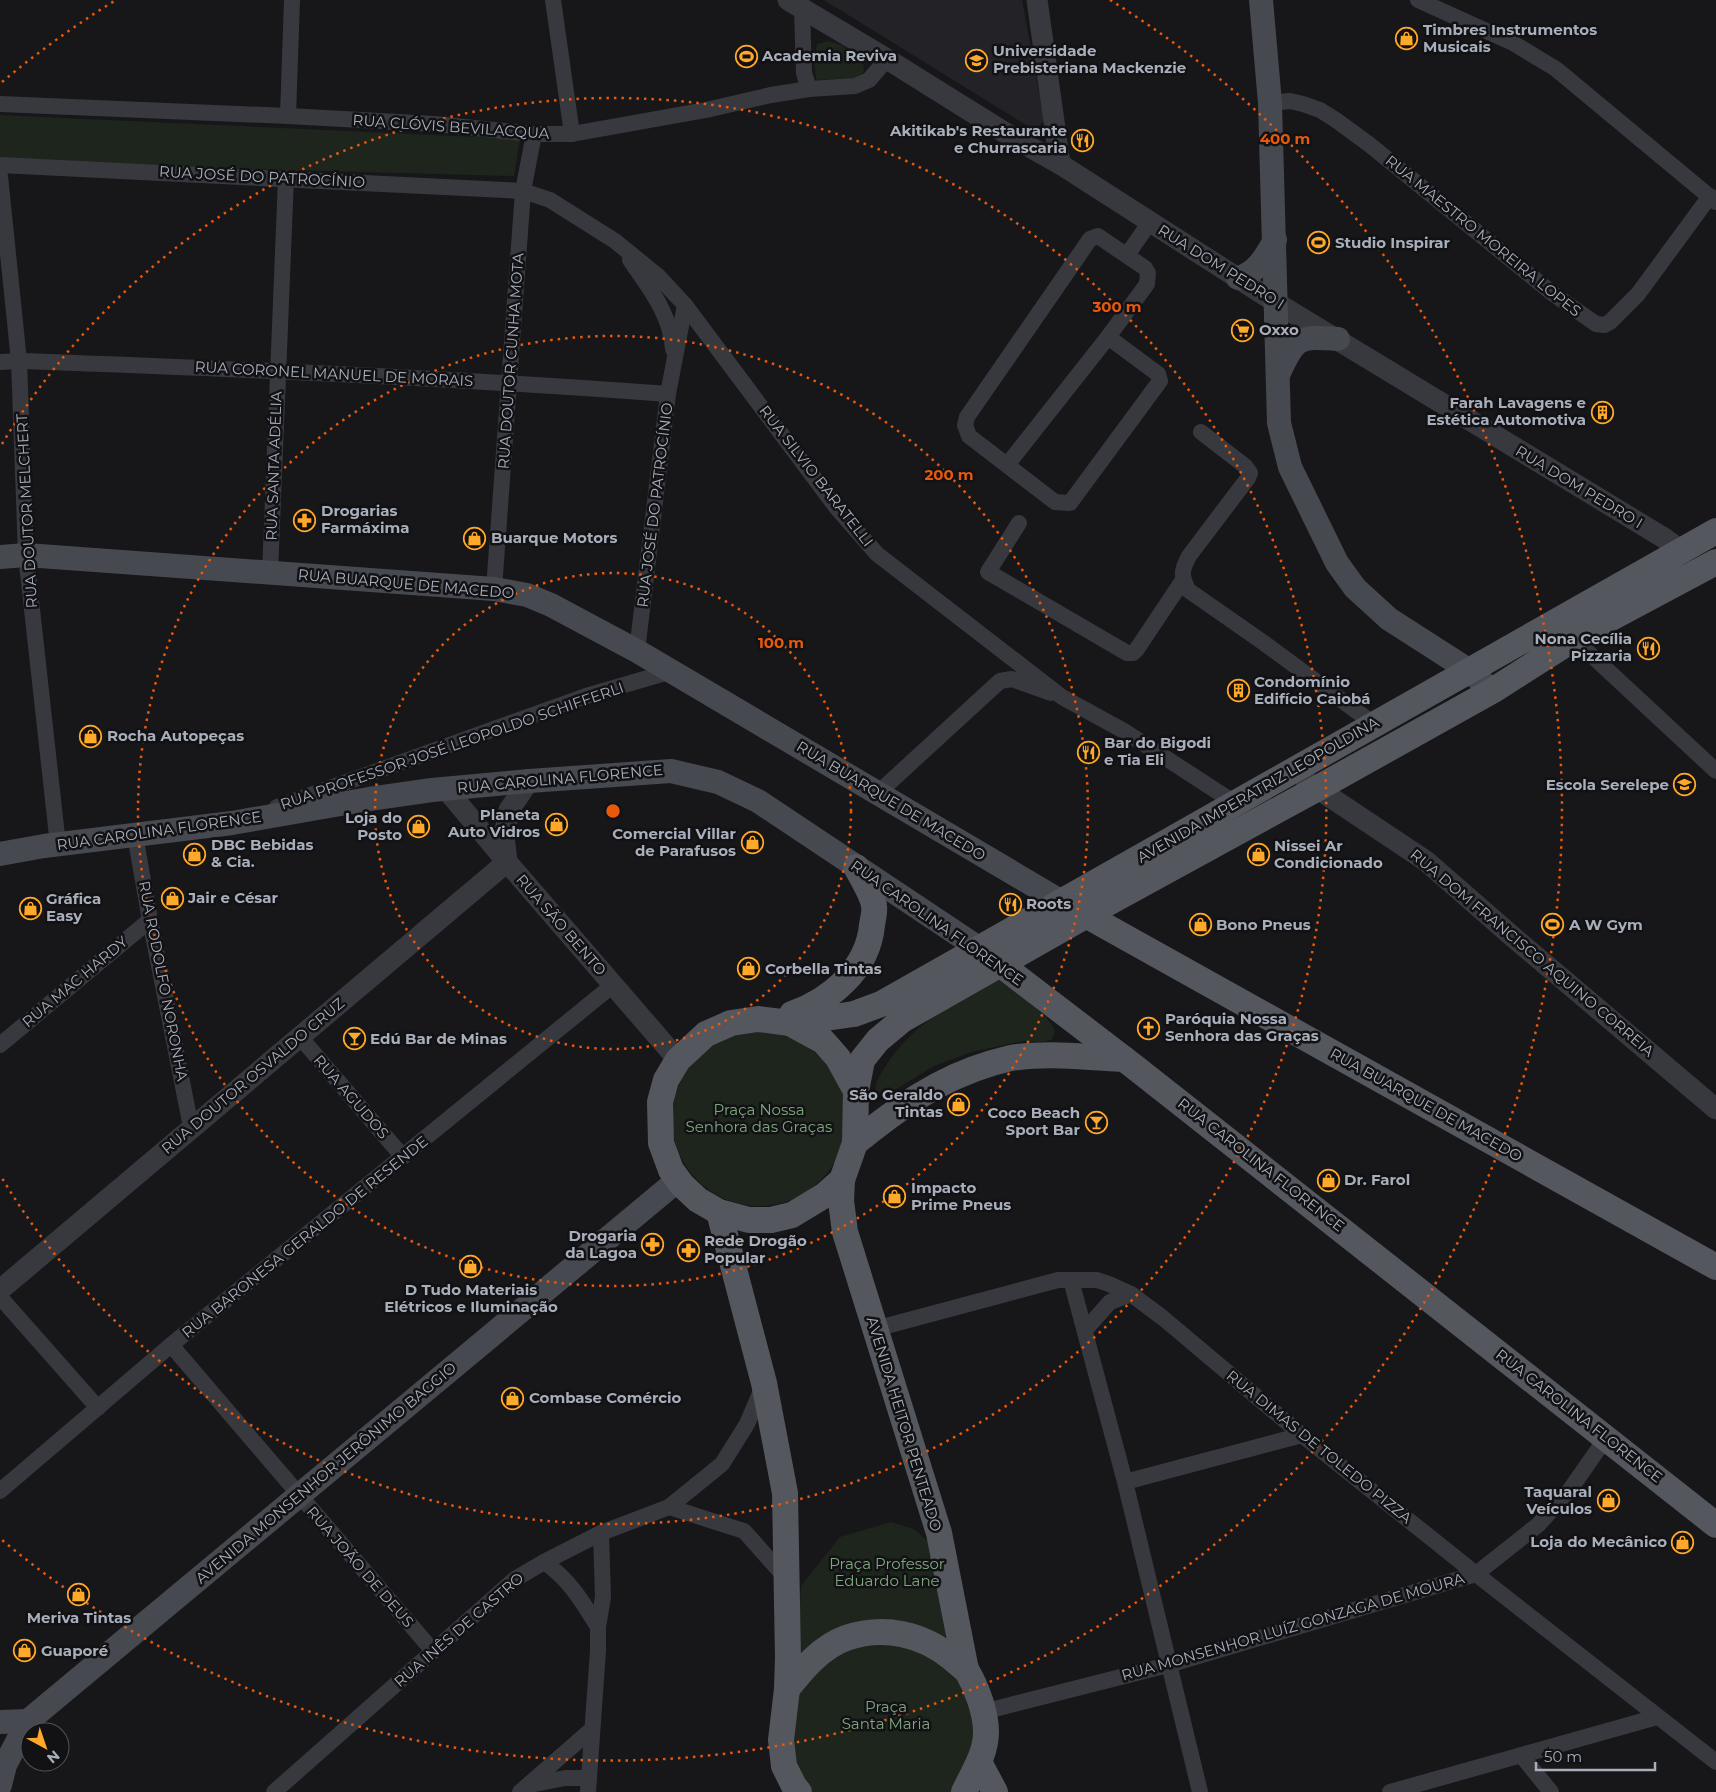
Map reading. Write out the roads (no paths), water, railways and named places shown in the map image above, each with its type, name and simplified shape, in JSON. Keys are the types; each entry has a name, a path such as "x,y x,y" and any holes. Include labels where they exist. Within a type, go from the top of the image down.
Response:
{"main road":[{"path":"1261,0 1270,103 1279,423 1290,467 1338,562 1355,588 1384,614 1470,671 1492,691"},
{"path":"1238,278 1253,271 1268,253 1275,240"},
{"path":"1277,376 1287,353 1298,342 1316,337 1338,339"},
{"name":"AVENIDA IMPERATRIZ LEOPOLDINA","path":"856,1091 862,1060 878,1040 902,1020 1062,902 1716,531"},
{"path":"1670,587 1680,561 1680,550"},
{"name":"RUA BUARQUE DE MACEDO","path":"0,557 26,555 494,589 527,595 552,605 672,671 1062,902 1716,1267"},
{"name":"AVENIDA IMPERATRIZ LEOPOLDINA","path":"783,1021 854,1014 1086,915 1492,691 1574,639 1716,562"},
{"name":"RUA CAROLINA FLORENCE","path":"0,854 232,823 369,799 446,789 671,771 718,782 758,801 990,956 1124,1059 1716,1525"},
{"path":"783,1021 830,995 855,970 871,937 874,906 856,867"},
{"path":"758,1019 783,1021 823,1041 838,1058 856,1091 855,1143 842,1180 825,1195 792,1215 770,1220 748,1220 719,1212 698,1200 678,1180 661,1143 659,1123 660,1102 666,1080 678,1060 706,1034 731,1023 758,1019"},
{"path":"855,1143 884,1119 933,1086 973,1069 1016,1057 1052,1055 1124,1059"},
{"name":"AVENIDA MONSENHOR JERÔNIMO BAGGIO","path":"2,1765 28,1721 678,1180"},
{"name":"AVENIDA HEITOR PENTEADO","path":"842,1180 841,1201 845,1232 939,1533 966,1670"},
{"path":"719,1212 764,1383 785,1493 788,1658 787,1689 781,1740 784,1766 799,1792"},
{"path":"787,1689 804,1668 823,1650 845,1638 870,1632 896,1632 920,1638 943,1650 966,1670 975,1688 983,1712 986,1733 983,1754 964,1792"},
{"path":"0,1722 28,1721"},
{"path":"979,1762 995,1792"},
{"path":"775,1792 784,1766"}],"street":[{"path":"288,116 292,0"},
{"path":"553,0 572,134"},
{"path":"1037,0 1060,164"},
{"path":"1418,0 1513,43 1556,69 1713,199"},
{"path":"795,4 804,73 809,89"},
{"name":"RUA DOM PEDRO I","path":"795,4 1007,134 1060,164 1275,302 1664,538 1680,550"},
{"name":"RUA CLÓVIS BEVILACQUA","path":"0,104 288,116 434,124 534,134 572,134 706,110 771,95 809,89 855,86 864,83 887,59"},
{"name":"RUA MAESTRO MOREIRA LOPES","path":"1270,103 1290,101 1302,104 1320,110 1336,120 1370,145 1552,293 1596,324 1604,325 1610,322 1638,294 1713,199"},
{"name":"RUA DOUTOR CUNHA MOTA","path":"494,589 523,191 534,134"},
{"name":"RUA JOSÉ DO PATROCÍNIO","path":"0,165 523,191"},
{"name":"RUA DOUTOR MELCHERT","path":"0,176 20,361 26,555 58,845"},
{"name":"RUA SANTA ADÉLIA","path":"270,573 286,178"},
{"name":"RUA SILVIO BARATELLI","path":"523,191 550,200 615,241 658,276 685,306 836,507 877,554 1062,697 1124,731 1235,803"},
{"path":"1127,255 1150,222"},
{"path":"1007,465 1108,337 1147,284 1148,273 1145,268 1098,236 1090,239 968,417 965,426 969,436 1055,502 1070,504 1160,381 1158,374 1108,337"},
{"name":"RUA JOSÉ DO PATROCÍNIO","path":"615,241 660,304 673,339 674,358"},
{"name":"RUA JOSÉ DO PATROCÍNIO","path":"637,651 668,394 685,306"},
{"name":"RUA CORONEL MANUEL DE MORAIS","path":"0,362 20,361 278,370 510,382 668,394"},
{"path":"1201,432 1245,466 1250,473 1189,556 1182,569 1186,585 1374,724"},
{"path":"1019,523 988,572 1127,653 1133,653 1138,649 1186,585"},
{"path":"1574,639 1716,771"},
{"name":"RUA PROFESSOR JOSÉ LEOPOLDO SCHIFFERLI","path":"232,823 586,696 672,671"},
{"path":"878,793 1000,681 1012,679 1062,697"},
{"name":"RUA DOM FRANCISCO AQUINO CORREIA","path":"1291,772 1318,788 1426,861 1716,1109"},
{"path":"507,862 504,836 509,810 529,781"},
{"name":"RUA SÃO BENTO","path":"446,789 678,1060"},
{"name":"RUA RODOLFO NORONHA","path":"136,835 150,920 191,1128"},
{"name":"RUA DOUTOR OSVALDO CRUZ","path":"0,1290 507,862"},
{"name":"RUA MAC HARDY","path":"0,1045 150,920"},
{"name":"RUA BARONESA GERALDO DE RESENDE","path":"0,1491 171,1346 613,985"},
{"name":"RUA AGUDOS","path":"300,1037 403,1157"},
{"path":"1071,1280 1125,1482 1200,1792"},
{"name":"RUA DIMAS DE TOLEDO PIZZA","path":"875,1329 1045,1283 1096,1280 1131,1294 1163,1318 1302,1435 1716,1762"},
{"path":"1085,1330 1110,1302 1131,1294"},
{"path":"0,1297 98,1408"},
{"name":"RUA JOÃO DE DEUS","path":"171,1346 433,1651"},
{"name":"RUA INÊS DE CASTRO","path":"274,1792 515,1579 601,1533 669,1507 722,1464 747,1424 764,1383"},
{"path":"1125,1482 1302,1435"},
{"name":"RUA MONSENHOR LUÍZ GONZAGA DE MOURA","path":"983,1712 1168,1665 1476,1574 1538,1525 1569,1491 1606,1438"},
{"path":"669,1507 744,1531 786,1578"},
{"path":"523,1789 564,1778 588,1785 598,1651 598,1626 603,1597 601,1533"},
{"path":"544,1562 559,1572 578,1593 598,1626"},
{"path":"1390,1792 1657,1717"},
{"path":"523,1789 592,1730"},
{"path":"1521,1755 1551,1792"}],"place":[{"name":"Timbres Instrumentos Musicais","path":"1407,39"},
{"name":"Academia Reviva","path":"746,56"},
{"name":"Universidade Prebisteriana Mackenzie","path":"977,60"},
{"name":"Akitikab's Restaurante e Churrascaria","path":"1083,140"},
{"name":"Studio Inspirar","path":"1319,243"},
{"name":"Oxxo","path":"1243,330"},
{"name":"Farah Lavagens e Estética Automotiva","path":"1602,412"},
{"name":"Drogarias Farmáxima","path":"305,520"},
{"name":"Buarque Motors","path":"475,538"},
{"name":"Nona Cecília Pizzaria","path":"1648,648"},
{"name":"Condomínio Edifício Caiobá","path":"1238,691"},
{"name":"Rocha Autopeças","path":"91,736"},
{"name":"Bar do Bigodi e Tia Eli","path":"1088,752"},
{"name":"Escola Serelepe","path":"1685,785"},
{"name":"Planeta Auto Vidros","path":"556,824"},
{"name":"Loja do Posto","path":"418,827"},
{"name":"Comercial Villar de Parafusos","path":"752,843"},
{"name":"DBC Bebidas & Cia.","path":"195,854"},
{"name":"Nissei Ar Condicionado","path":"1258,855"},
{"name":"Jair e César","path":"172,898"},
{"name":"Roots","path":"1010,904"},
{"name":"Gráfica Easy","path":"30,908"},
{"name":"Bono Pneus","path":"1200,925"},
{"name":"A W Gym","path":"1553,925"},
{"name":"Corbella Tintas","path":"749,969"},
{"name":"Paróquia Nossa Senhora das Graças","path":"1149,1028"},
{"name":"Edú Bar de Minas","path":"354,1039"},
{"name":"São Geraldo Tintas","path":"959,1104"},
{"name":"Coco Beach Sport Bar","path":"1096,1122"},
{"name":"Dr. Farol","path":"1328,1180"},
{"name":"Impacto Prime Pneus","path":"895,1197"},
{"name":"Drogaria da Lagoa","path":"653,1245"},
{"name":"Rede Drogão Popular","path":"688,1250"},
{"name":"D Tudo Materiais Elétricos e Iluminação","path":"471,1267"},
{"name":"Combase Comércio","path":"513,1398"},
{"name":"Taquaral Veículos","path":"1608,1501"},
{"name":"Loja do Mecânico","path":"1683,1542"},
{"name":"Meriva Tintas","path":"79,1595"},
{"name":"Guaporé","path":"25,1651"}],"park label":[{"name":"Praça Nossa Senhora das Graças","path":"759,1118"},
{"name":"Praça Professor Eduardo Lane","path":"887,1572"},
{"name":"Praça Santa Maria","path":"886,1716"}]}
